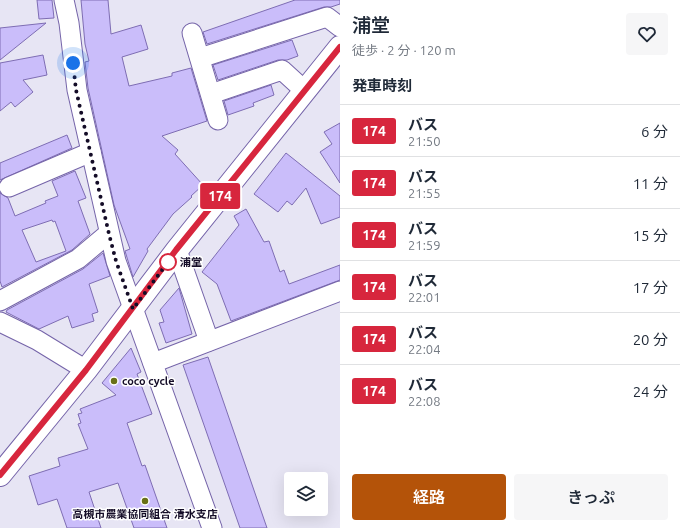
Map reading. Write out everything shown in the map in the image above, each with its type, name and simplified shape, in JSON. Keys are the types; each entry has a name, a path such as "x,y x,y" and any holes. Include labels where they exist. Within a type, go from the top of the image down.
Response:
{"main road":[{"path":"0,475 86,370 176,250 340,47"}],"street":[{"path":"64,0 76,90 116,261 212,528"},
{"path":"200,58 327,17 340,27"},
{"path":"192,33 218,120"},
{"path":"211,94 282,70 305,91"},
{"path":"9,187 91,152"},
{"path":"0,301 78,259 109,234"},
{"path":"176,250 209,341"},
{"path":"153,363 340,291"},
{"path":"0,322 37,340 86,370"}],"building":[{"path":"37,0 52,0 54,18 39,19"},
{"path":"81,0 108,0 111,34 141,25 148,49 122,57 129,86 172,76 172,73 191,68 207,121 162,136 178,150 175,154 203,185 173,214 147,249 148,251 133,277 125,251 130,249 114,205 88,88 85,62 89,61 85,44"},
{"path":"295,0 340,0 340,4 331,7 324,7 207,44 203,32"},
{"path":"46,23 0,60 0,28"},
{"path":"292,40 298,56 287,60 278,60 218,80 213,65"},
{"path":"43,55 47,75 23,80 33,92 15,107 11,102 0,111 0,63"},
{"path":"271,85 274,95 253,103 254,106 228,115 224,101"},
{"path":"340,123 340,183 320,152 332,144 324,132"},
{"path":"67,135 72,148 0,180 0,163"},
{"path":"286,153 340,196 340,217 321,224 306,188 292,205 287,201 278,212 254,194"},
{"path":"75,171 86,198 78,201 90,234 72,250 2,287 0,281 0,193 8,198 15,216 46,203 45,201 58,196 52,181","holes":["52,220 53,222 55,221 66,251 36,262 22,230"]},
{"path":"246,209 264,242 269,241 280,272 284,270 289,284 340,265 340,280 231,321 217,284 202,272 239,225 234,216"},
{"path":"103,253 110,276 89,284 98,312 92,314 94,321 72,328 68,316 39,329 6,312 7,310 83,269"},
{"path":"179,288 192,334 166,343 159,323 164,322 160,310"},
{"path":"131,348 141,372 137,374 152,414 127,423 142,466 145,465 167,528 134,528 118,483 89,492 101,528 67,528 57,499 38,505 29,476 60,466 58,458 88,449 78,424 81,423 78,414 82,413 80,409 116,395 102,383"},
{"path":"208,357 267,528 240,528 183,365"}],"bus line":[{"name":"174","path":"0,475 86,370 176,250 340,47"}],"place":[{"name":"浦堂","path":"168,262"},
{"name":"coco cycle","path":"114,381"},
{"name":"高槻市農業協同組合 清水支店","path":"145,501"}],"route":[{"path":"73,63 76,90 109,234 116,261 133,309 168,262"}]}
